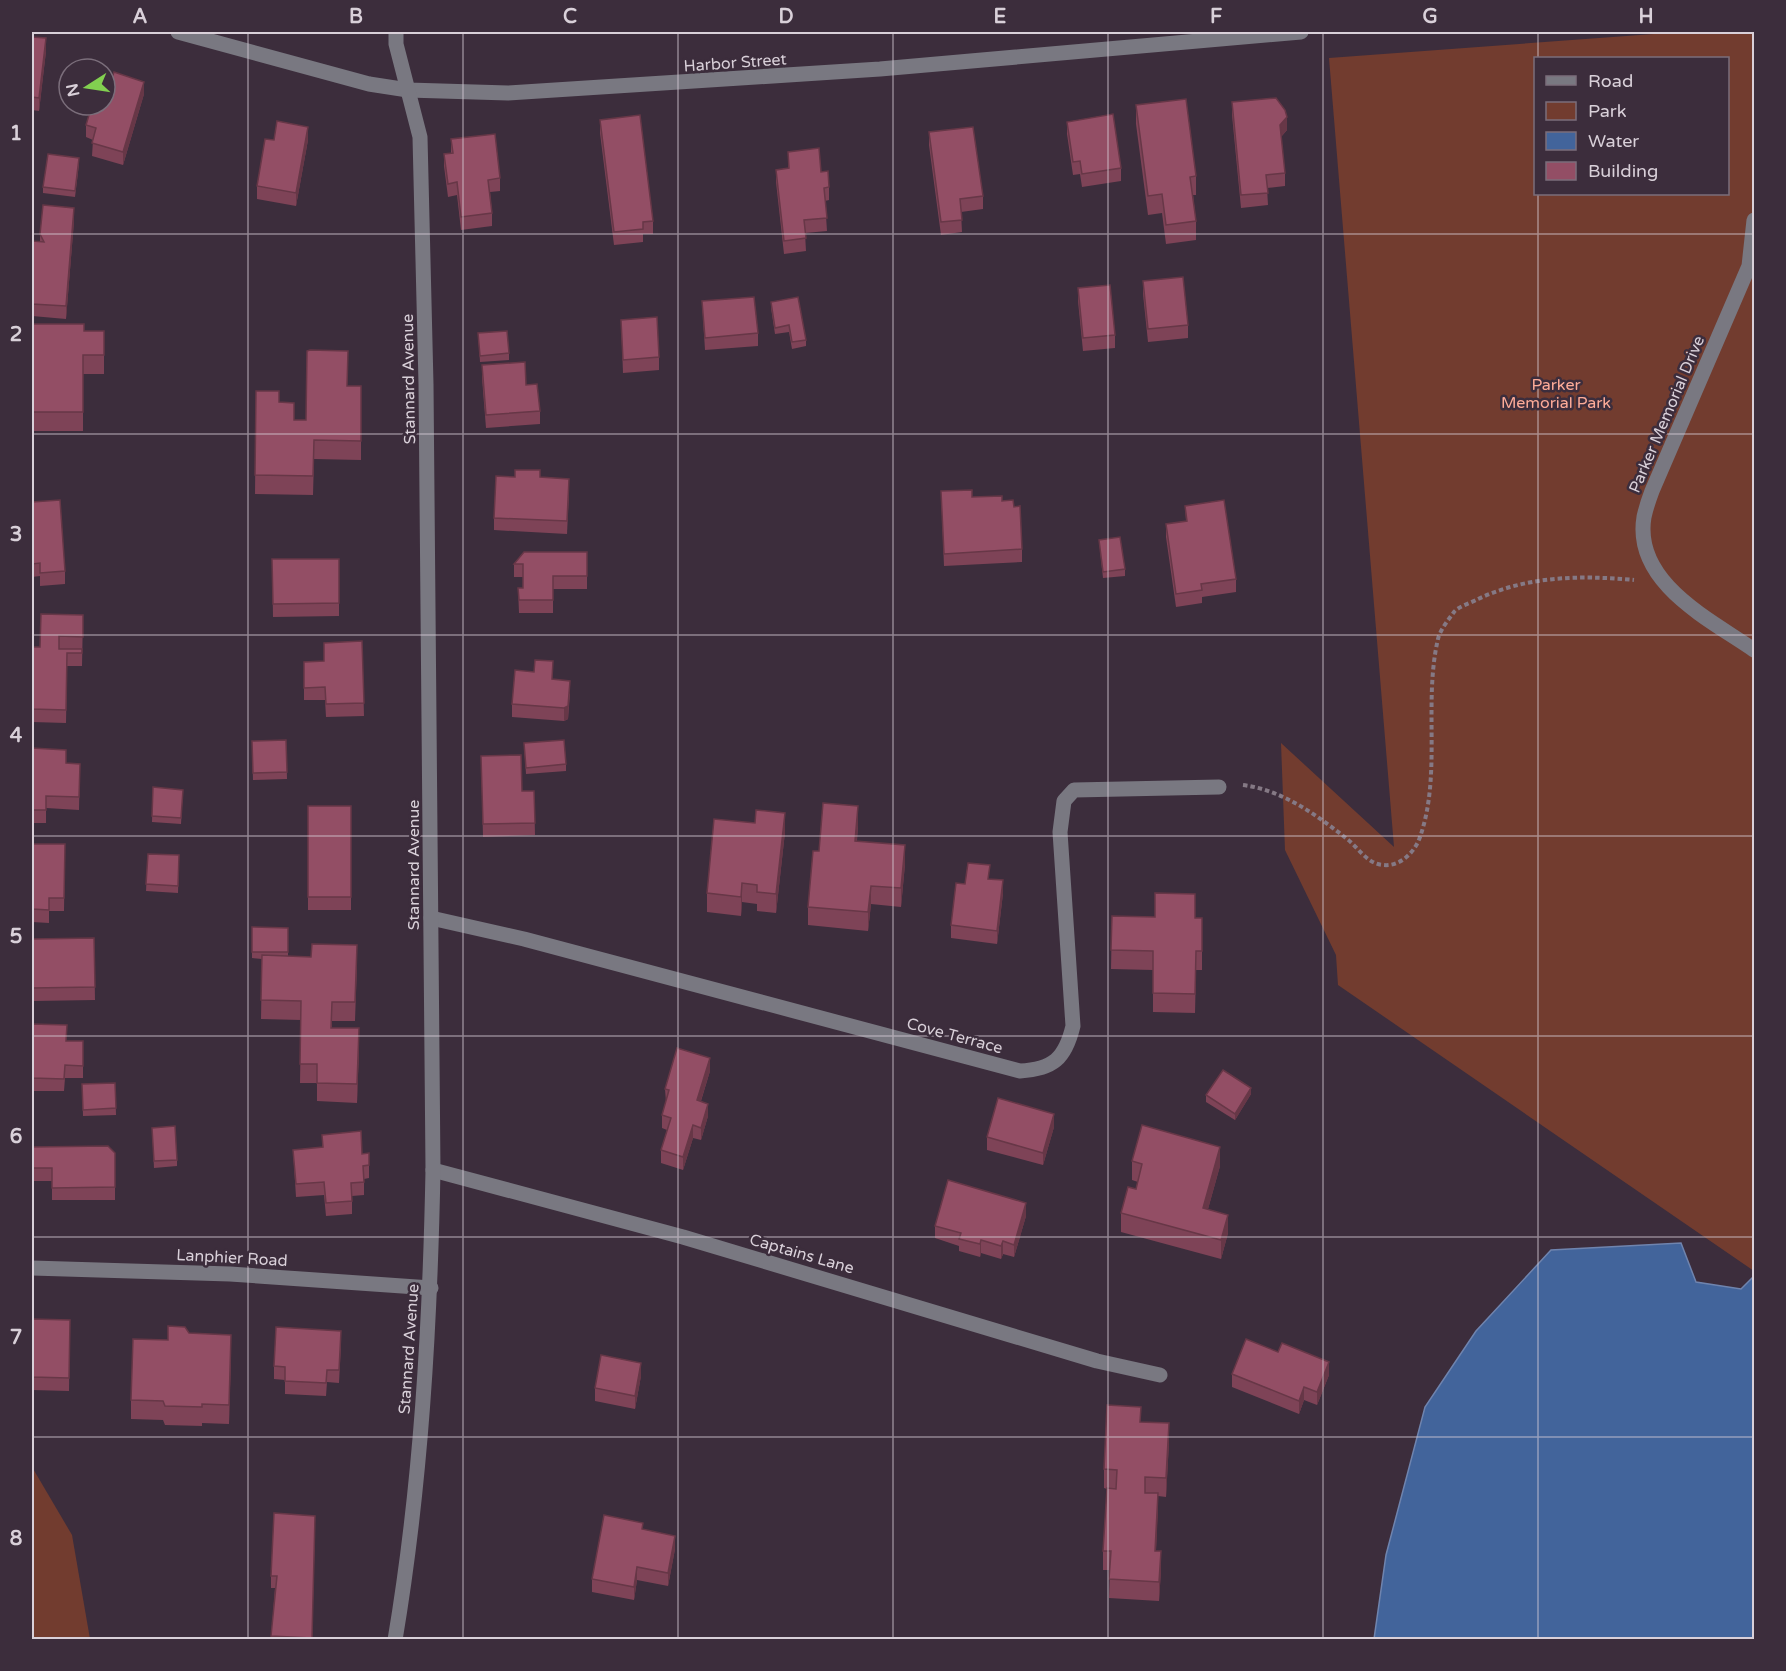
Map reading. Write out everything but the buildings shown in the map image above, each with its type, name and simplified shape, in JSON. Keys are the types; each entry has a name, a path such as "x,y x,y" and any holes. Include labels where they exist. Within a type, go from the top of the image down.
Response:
{"street":[{"name":"Harbor Street","path":"178,32 369,84 408,90 508,93 880,69 1163,37 1301,32"},
{"name":"Stannard Avenue","path":"395,1640 409,1556 431,1288 433,1170 426,384 420,137 396,44 396,32"},
{"name":"Parker Memorial Drive","path":"1755,219 1749,266 1652,491 1644,519 1646,551 1664,582 1688,608 1755,650"},
{"name":"Cove Terrace","path":"431,918 536,942 1020,1071 1039,1070 1055,1062 1068,1048 1073,1026 1060,832 1064,801 1074,790 1220,787"},
{"name":"Captains Lane","path":"433,1170 683,1237 1097,1361 1160,1375"},
{"name":"Lanphier Road","path":"32,1268 230,1274 431,1288"}],"path":[{"path":"1220,787 1244,785 1263,789 1308,811 1349,841 1366,858 1382,866 1396,863 1409,856 1420,838 1428,796 1438,636 1456,609 1502,588 1545,579 1613,578 1664,582"}],"green space":[{"name":"Parker Memorial Park","path":"1681,32 1754,32 1754,1271 1338,985 1336,955 1285,850 1281,743 1394,847 1329,58"},
{"path":"32,1467 72,1535 90,1639 32,1639"}],"water":[{"path":"1681,1243 1696,1282 1741,1289 1754,1276 1754,1639 1374,1639 1386,1555 1425,1407 1476,1331 1551,1250"}]}
